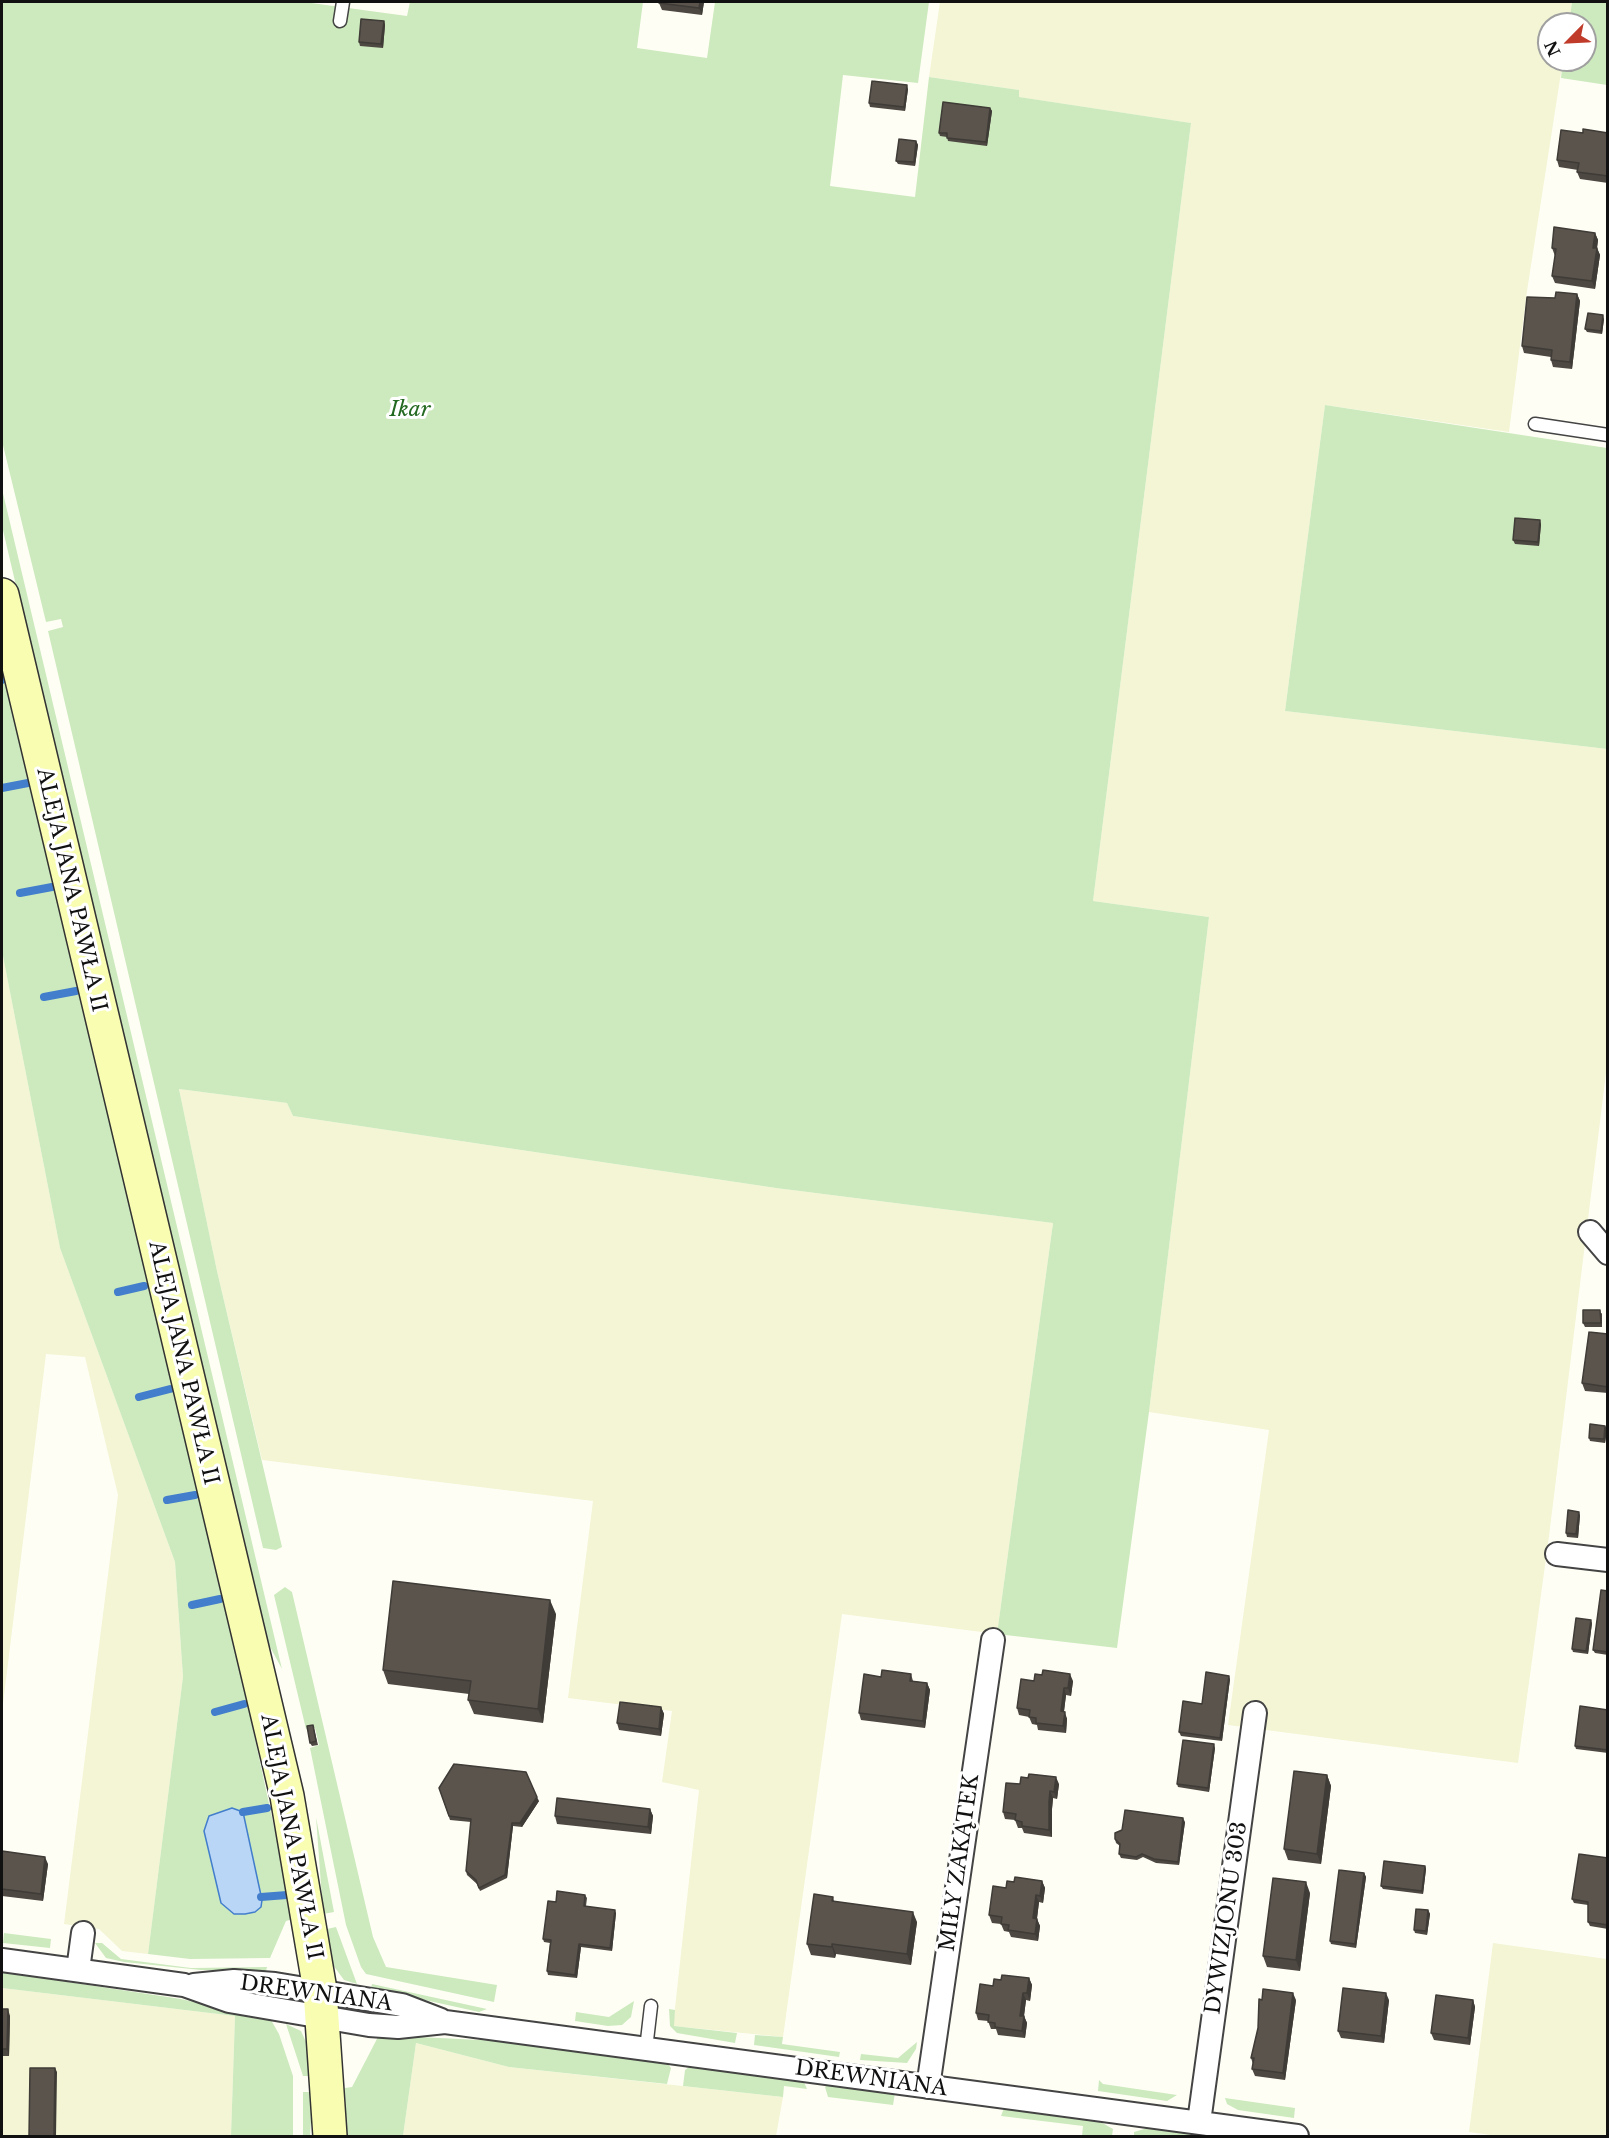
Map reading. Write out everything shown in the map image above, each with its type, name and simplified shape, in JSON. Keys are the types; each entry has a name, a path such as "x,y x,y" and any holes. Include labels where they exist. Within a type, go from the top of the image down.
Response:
{"street":[{"name":"ALEJA JANA PAWŁA II","path":"2,595 287,1796 321,2004 330,2136"},
{"path":"1590,1232 1608,1253"},
{"path":"1557,1554 1608,1560"},
{"name":"MIŁY ZAKĄTEK","path":"928,2087 993,1640"},
{"name":"DYWIZJONU 303","path":"1199,2122 1255,1713"},
{"path":"78,1970 83,1934"},
{"name":"DREWNIANA","path":"2,1960 184,1985 234,1981 321,2004 402,2005 445,2022 1297,2136"}],"lane":[{"path":"340,21 343,2"},
{"path":"1535,424 1608,435"},
{"path":"646,2049 651,2006"}],"green space":[{"name":"Ikar","path":"2,2 304,2 407,16 410,2 643,2 637,48 707,58 715,2 929,2 918,83 843,75 830,186 915,197 929,77 1019,90 1019,97 1191,123 1093,901 1209,917 1149,1412 1117,1648 997,1634 1053,1223 776,1188 293,1116 287,1103 179,1089 217,1271 282,1547 276,1550 263,1548 48,631 63,627 61,619 46,622 2,441"},
{"path":"940,2 1572,2 1571,12 1537,12 1537,72 1561,72 1527,291 1509,432 1325,405 1285,711 1607,749 1607,1065 1549,1536 1518,1763 1228,1725 1269,1430 1149,1412 1209,917 1093,901 1191,123 1018,97 1019,90 929,77"},
{"path":"1572,2 1607,2 1607,85 1561,78 1562,72 1597,72 1597,12 1571,12"},
{"path":"1325,405 1607,448 1607,749 1285,711"},
{"path":"2,489 282,1669 262,1632 2,526"},
{"path":"2,662 250,1716 294,1919 286,1921 270,1958 190,1959 148,1954 183,1677 175,1562 60,1248 2,951"},
{"path":"2,951 60,1248 175,1562 183,1677 148,1954 122,1951 99,1929 64,1924 118,1495 85,1357 46,1354 2,1712"},
{"path":"179,1089 287,1103 293,1116 776,1188 1053,1223 997,1634 842,1614 783,2037 673,2026 699,1790 662,1782 672,1711 568,1698 593,1501 262,1460 217,1271"},
{"path":"285,1587 292,1592 373,1937 386,1967 497,1985 494,2002 366,1974 361,1967 346,1925 310,1748 319,1745 315,1728 306,1729 274,1595"},
{"path":"316,1817 334,1912 323,1914 322,1899"},
{"path":"336,1927 357,1984 344,1980 333,1965 327,1929"},
{"path":"4,1933 51,1939 50,1948 3,1943"},
{"path":"95,1943 102,1943 121,1959 191,1968 267,1967 266,1971 201,1970 124,1962 106,1958"},
{"path":"1493,1943 1607,1959 1607,2136 1498,2136 1469,2132"},
{"path":"2,1972 181,1999 271,2020 279,2034 293,2076 293,2136 231,2136 235,2016 2,1988"},
{"path":"372,1984 487,2009 479,2012 371,1988"},
{"path":"2,1988 235,2016 231,2136 2,2136"},
{"path":"634,2001 631,2017 622,2025 608,2026 575,2021 576,2012 609,2017"},
{"path":"669,2009 675,2010 674,2026 737,2033 735,2043 677,2033 670,2026"},
{"path":"286,2024 301,2031 311,2053 312,2076 303,2076"},
{"path":"379,2035 520,2042 666,2062 671,2068 667,2084 509,2067 416,2043 403,2136 346,2136 345,2088 352,2087"},
{"path":"755,2035 783,2037 782,2044 840,2052 839,2057 754,2045"},
{"path":"917,2042 916,2049 907,2063 860,2060 861,2054 898,2058"},
{"path":"416,2043 509,2067 783,2097 776,2136 403,2136"},
{"path":"692,2065 803,2080 807,2089 784,2086 783,2097 683,2086 685,2070"},
{"path":"1099,2080 1103,2084 1177,2095 1167,2101 1098,2091"},
{"path":"829,2084 895,2093 893,2105 828,2097 825,2087"},
{"path":"303,2092 313,2092 310,2136 303,2136"},
{"path":"1225,2098 1295,2108 1294,2118 1238,2110 1227,2104"},
{"path":"1004,2108 1097,2120 1113,2129 1112,2136 1082,2136 1083,2126 1001,2116"},
{"path":"1151,2127 1219,2136 1134,2136 1134,2132"}],"water":[{"path":"232,1808 243,1812 262,1900 261,1907 255,1912 245,1914 234,1914 221,1903 204,1831 209,1816"}],"building":[{"path":"659,2 700,2 699,8"},
{"path":"361,19 384,21 381,44 359,42"},
{"path":"872,81 907,85 904,107 869,103"},
{"path":"943,102 990,108 986,142 947,138 947,133 939,133"},
{"path":"1583,129 1608,133 1608,176 1577,172 1579,163 1557,160 1561,130 1583,133"},
{"path":"899,139 916,141 914,162 896,161"},
{"path":"1554,227 1595,233 1593,248 1597,248 1592,281 1552,276 1556,249 1552,248"},
{"path":"1556,292 1577,294 1570,362 1551,360 1552,350 1522,346 1527,297 1555,298"},
{"path":"1588,313 1603,315 1601,331 1585,329"},
{"path":"1515,518 1540,520 1538,542 1513,540"},
{"path":"1583,1310 1600,1310 1601,1323 1583,1323"},
{"path":"1589,1332 1608,1334 1608,1387 1582,1383"},
{"path":"1590,1424 1605,1426 1604,1439 1589,1438"},
{"path":"1568,1510 1579,1512 1576,1534 1566,1533"},
{"path":"393,1581 550,1600 538,1709 468,1700 471,1681 383,1670"},
{"path":"1601,1590 1608,1591 1608,1652 1593,1650"},
{"path":"1576,1618 1591,1620 1586,1651 1572,1649"},
{"path":"882,1670 911,1674 910,1681 927,1683 923,1721 859,1713 864,1674 881,1677"},
{"path":"1043,1670 1070,1674 1068,1688 1064,1688 1061,1711 1065,1712 1063,1726 1036,1723 1036,1718 1029,1717 1030,1710 1017,1708 1021,1679 1034,1681 1035,1674 1042,1675"},
{"path":"1206,1672 1229,1676 1220,1738 1179,1732 1183,1701 1202,1704"},
{"path":"620,1702 661,1707 659,1729 617,1723"},
{"path":"1580,1706 1608,1710 1608,1750 1575,1746"},
{"path":"313,1725 316,1741 310,1743 307,1726"},
{"path":"1183,1740 1214,1744 1208,1788 1177,1784"},
{"path":"454,1764 526,1772 537,1797 520,1823 512,1823 505,1875 479,1888 476,1880 466,1871 471,1819 449,1816 439,1788"},
{"path":"1294,1771 1327,1775 1317,1854 1284,1849"},
{"path":"1029,1774 1056,1777 1054,1792 1050,1791 1049,1830 1022,1826 1022,1822 1015,1820 1016,1814 1003,1812 1006,1783 1020,1784 1021,1777 1028,1778"},
{"path":"557,1798 650,1809 648,1827 555,1816"},
{"path":"1125,1810 1183,1818 1178,1862 1154,1859 1142,1854 1136,1857 1119,1854 1120,1844 1115,1839 1115,1833 1122,1830"},
{"path":"2,1851 45,1857 41,1894 2,1889"},
{"path":"1579,1854 1608,1858 1608,1925 1588,1922 1588,1902 1572,1899"},
{"path":"1384,1861 1425,1866 1422,1891 1381,1886"},
{"path":"1339,1870 1364,1873 1355,1944 1330,1941"},
{"path":"1015,1877 1042,1881 1040,1896 1036,1895 1033,1918 1037,1919 1035,1934 1008,1930 1009,1925 1001,1924 1002,1917 989,1915 993,1886 1006,1888 1007,1881 1014,1882"},
{"path":"1273,1878 1306,1882 1296,1960 1263,1956"},
{"path":"557,1891 585,1895 584,1906 615,1910 610,1948 579,1944 575,1975 547,1971 551,1940 543,1939 548,1901 556,1902"},
{"path":"814,1894 833,1897 832,1901 913,1912 907,1954 832,1944 832,1947 807,1944"},
{"path":"1416,1909 1428,1910 1426,1931 1414,1930"},
{"path":"1002,1975 1029,1978 1027,1993 1023,1993 1020,2016 1024,2016 1022,2031 995,2027 995,2023 988,2022 989,2015 976,2013 980,1984 993,1986 994,1979 1001,1980"},
{"path":"1343,1988 1386,1993 1381,2036 1338,2031"},
{"path":"1263,1989 1293,1993 1283,2073 1252,2069 1254,2058 1251,2058 1258,2028 1259,1999 1262,2000"},
{"path":"1436,1995 1473,2000 1468,2038 1431,2033"},
{"path":"2,2009 8,2009 7,2049 2,2049"},
{"path":"30,2068 55,2068 54,2136 29,2136"}],"waterway":[{"path":"2,788 28,783"},
{"path":"20,893 52,887"},
{"path":"44,997 76,991"},
{"path":"118,1292 144,1286"},
{"path":"139,1397 170,1389"},
{"path":"167,1500 195,1495"},
{"path":"192,1605 220,1599"},
{"path":"215,1712 244,1704"},
{"path":"243,1812 267,1808"},
{"path":"261,1897 287,1895"}]}
